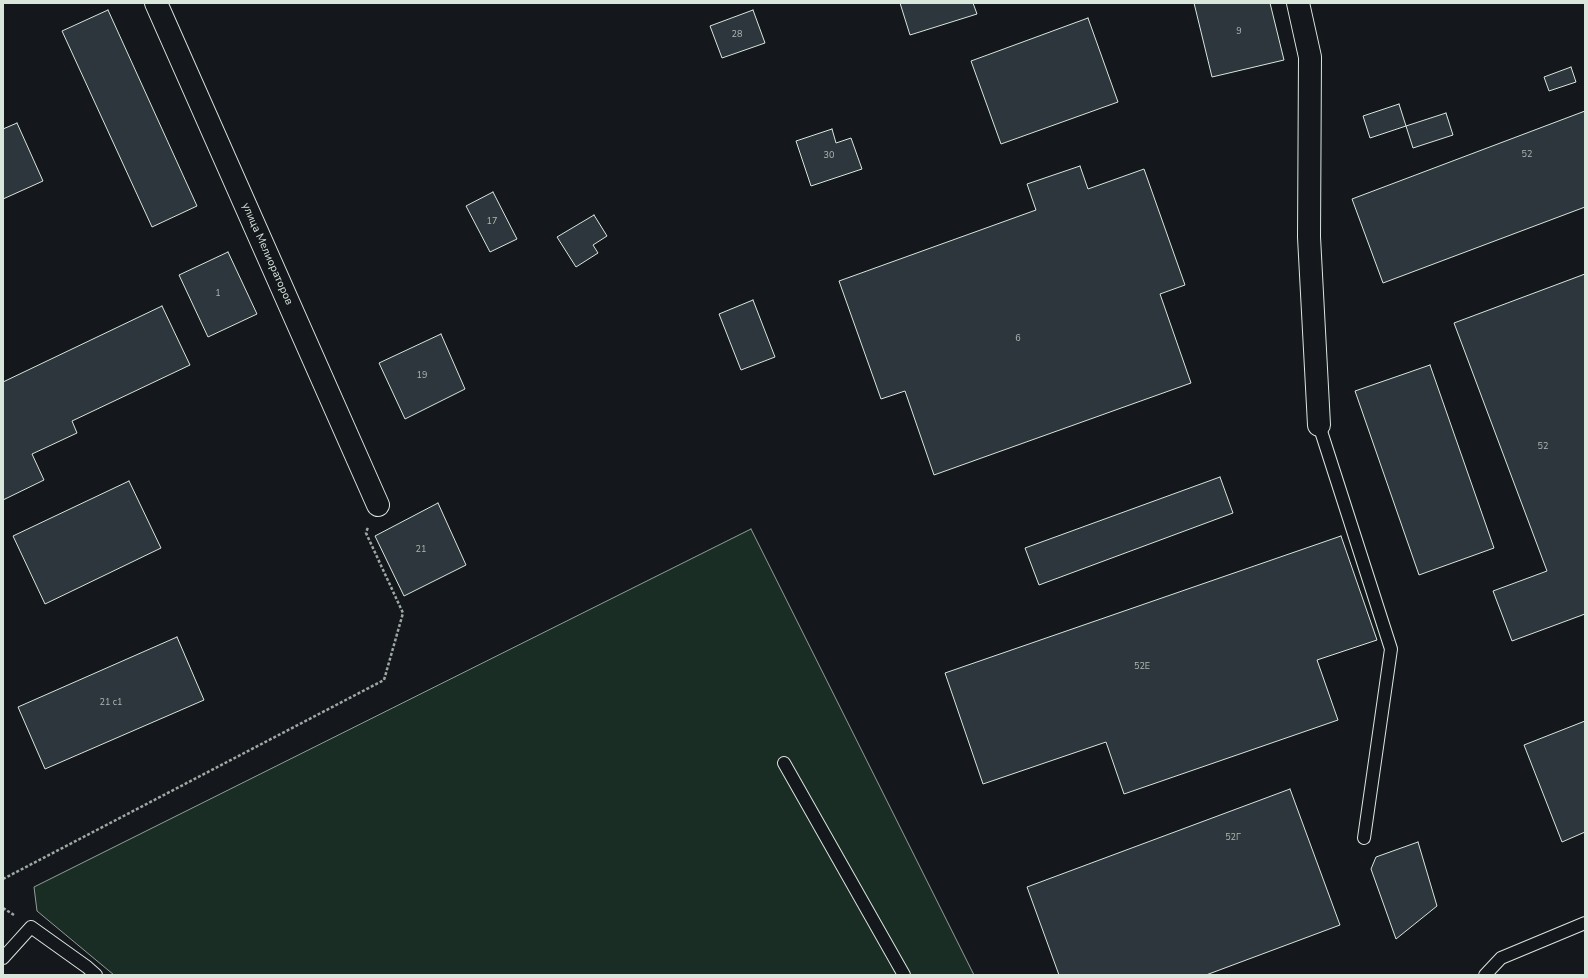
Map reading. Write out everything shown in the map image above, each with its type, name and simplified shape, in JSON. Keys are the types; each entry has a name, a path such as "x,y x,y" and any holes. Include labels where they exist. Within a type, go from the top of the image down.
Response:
{"street":[{"name":"улица Мелиораторов","path":"156,3 378,505"},
{"path":"1298,3 1310,57 1309,237 1319,425"}],"lane":[{"path":"1319,425 1391,649 1364,838"},
{"path":"784,762 904,975"},
{"path":"1485,975 1501,958 1585,923"},
{"path":"3,958 31,927 96,975"}],"path":[{"path":"3,879 384,680 403,613 366,533 378,505"}],"green space":[{"path":"751,529 974,975 114,975 37,911 34,887"}],"building":[{"path":"900,3 973,3 977,14 910,35"},
{"path":"1194,3 1270,3 1284,60 1212,77"},
{"path":"108,10 197,206 152,227 62,31"},
{"path":"753,10 765,43 722,58 710,26"},
{"path":"1088,18 1118,102 1001,144 971,61"},
{"path":"1571,67 1576,82 1549,91 1544,77"},
{"path":"1399,104 1406,126 1370,138 1363,116"},
{"path":"1585,111 1585,207 1383,283 1352,199"},
{"path":"1446,113 1453,135 1413,148 1406,126"},
{"path":"17,123 43,181 3,199 3,129"},
{"path":"832,129 836,143 851,138 862,169 811,186 796,141"},
{"path":"1080,166 1088,189 1144,169 1185,285 1160,294 1191,383 934,475 905,391 881,399 839,281 1036,210 1027,184"},
{"path":"493,192 517,239 490,252 466,206"},
{"path":"594,215 607,236 593,245 598,253 576,267 557,237"},
{"path":"228,252 257,314 208,337 179,275"},
{"path":"1585,274 1585,614 1512,641 1493,591 1547,571 1454,323"},
{"path":"753,300 775,357 741,370 719,314"},
{"path":"162,306 190,365 72,421 77,433 32,454 44,480 3,500 3,382"},
{"path":"441,334 465,389 405,419 379,363"},
{"path":"1430,365 1494,548 1419,575 1355,391"},
{"path":"1220,477 1233,513 1039,585 1025,548"},
{"path":"129,481 161,548 45,604 13,536"},
{"path":"438,503 466,565 404,596 375,536"},
{"path":"1341,536 1377,640 1317,660 1338,720 1124,794 1106,742 983,784 945,673"},
{"path":"177,637 204,700 45,769 18,707"},
{"path":"1585,721 1585,832 1562,842 1524,745"},
{"path":"1290,789 1340,925 1206,975 1059,975 1027,887"},
{"path":"1418,842 1437,906 1396,939 1371,869 1376,857"}]}
